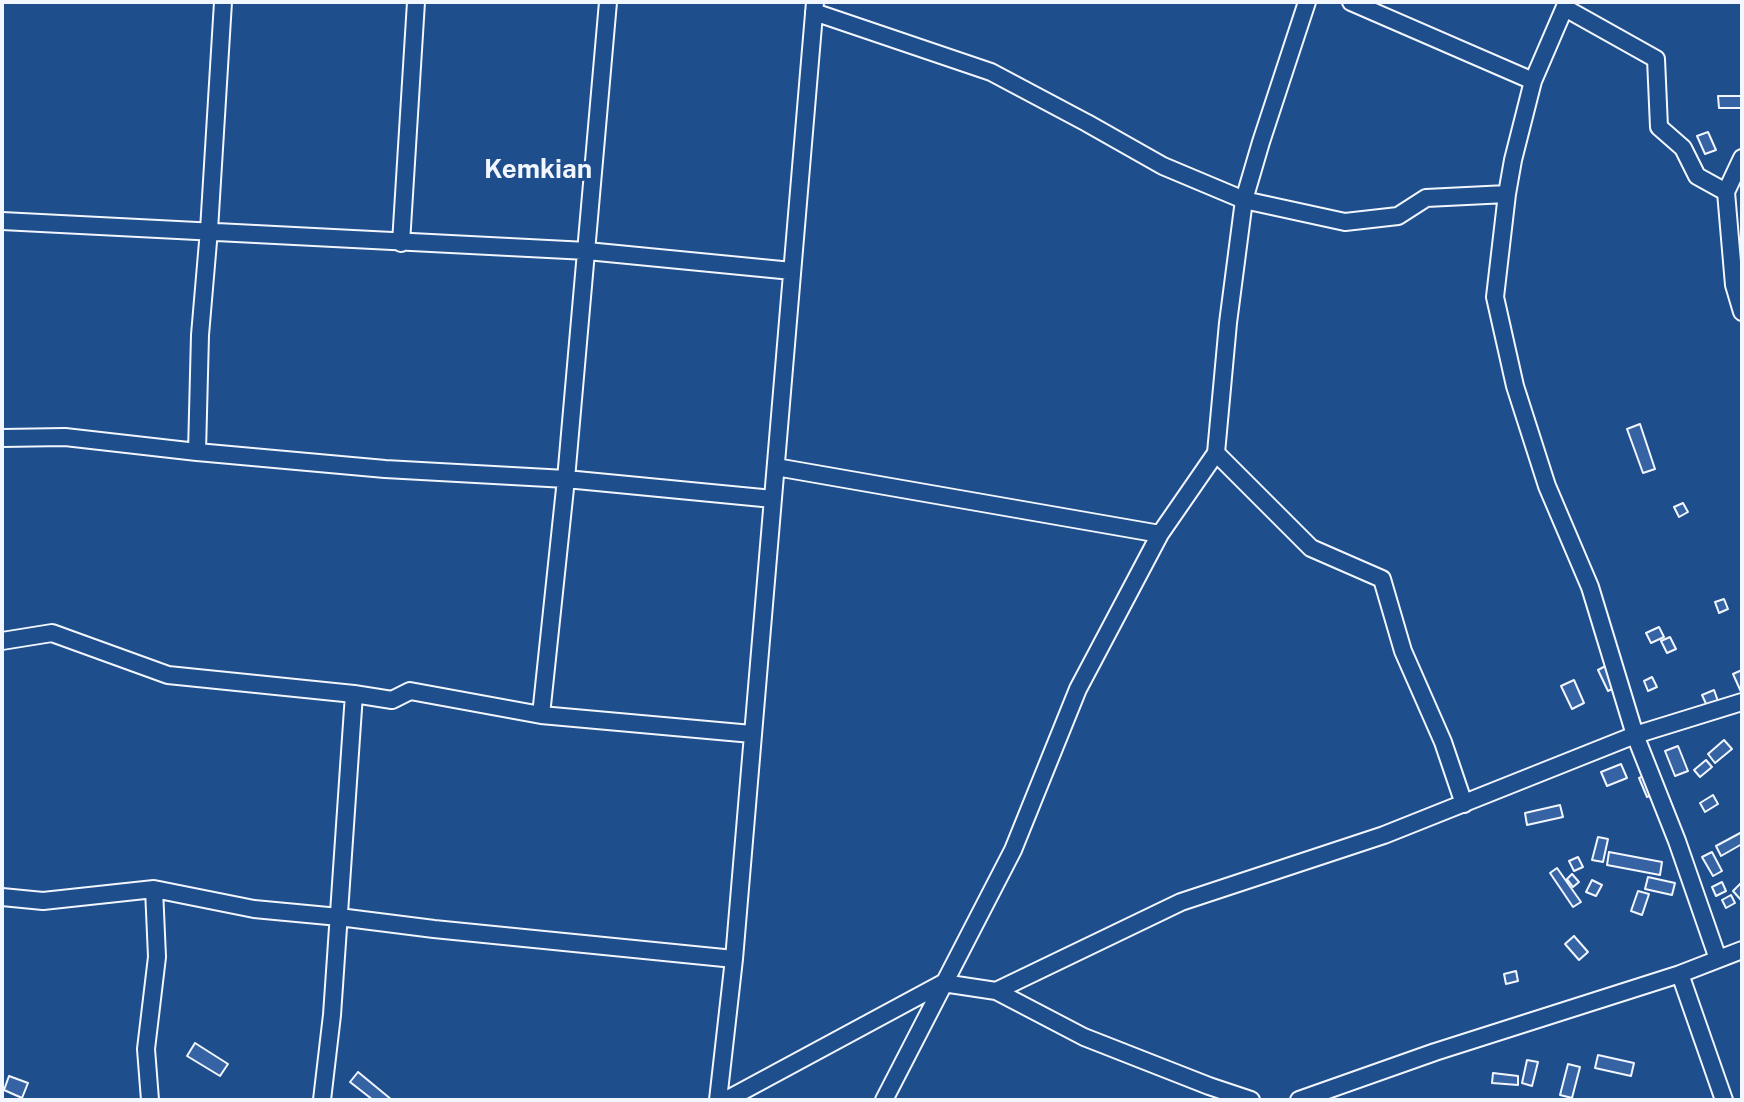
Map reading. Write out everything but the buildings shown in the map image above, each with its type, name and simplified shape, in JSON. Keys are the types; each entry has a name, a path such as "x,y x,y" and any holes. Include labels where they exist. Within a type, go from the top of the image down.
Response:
{"street":[{"path":"197,452 200,335 223,2"},
{"path":"401,243 416,2"},
{"path":"541,715 566,479 608,2"},
{"path":"884,1100 1013,850 1078,689 1160,534 1216,453 1244,200 1307,2"},
{"path":"1351,2 1533,81"},
{"path":"1718,959 1677,841 1635,735 1590,587 1547,486 1512,371 1495,297 1513,160 1533,81 1566,5 1656,59 1659,127 1683,148 1697,176 1726,192"},
{"path":"718,1100 734,959 815,7 991,72 1163,166 1244,200 1345,222 1398,216 1426,198 1507,194"},
{"path":"1742,158 1726,192 1734,285 1742,312"},
{"path":"2,221 587,251 792,271"},
{"path":"2,438 65,437 385,469 566,479 773,499"},
{"path":"1216,453 1311,548 1382,579 1403,651 1443,742 1464,804"},
{"path":"776,467 1160,534"},
{"path":"2,641 52,633 168,675 392,700 410,691 541,715 752,734"},
{"path":"322,1100 332,1015 354,694"},
{"path":"996,991 1181,902 1384,835 1635,735 1742,702"},
{"path":"2,897 43,901 154,889 254,909 734,959"},
{"path":"150,1100 146,1049 157,957 154,889"},
{"path":"1299,1100 1435,1052 1680,974 1742,950"},
{"path":"1680,974 1724,1100"},
{"path":"726,1100 943,983 996,991 1084,1037 1251,1100"}],"district":[{"name":"Kemkian","path":"538,170"}]}
